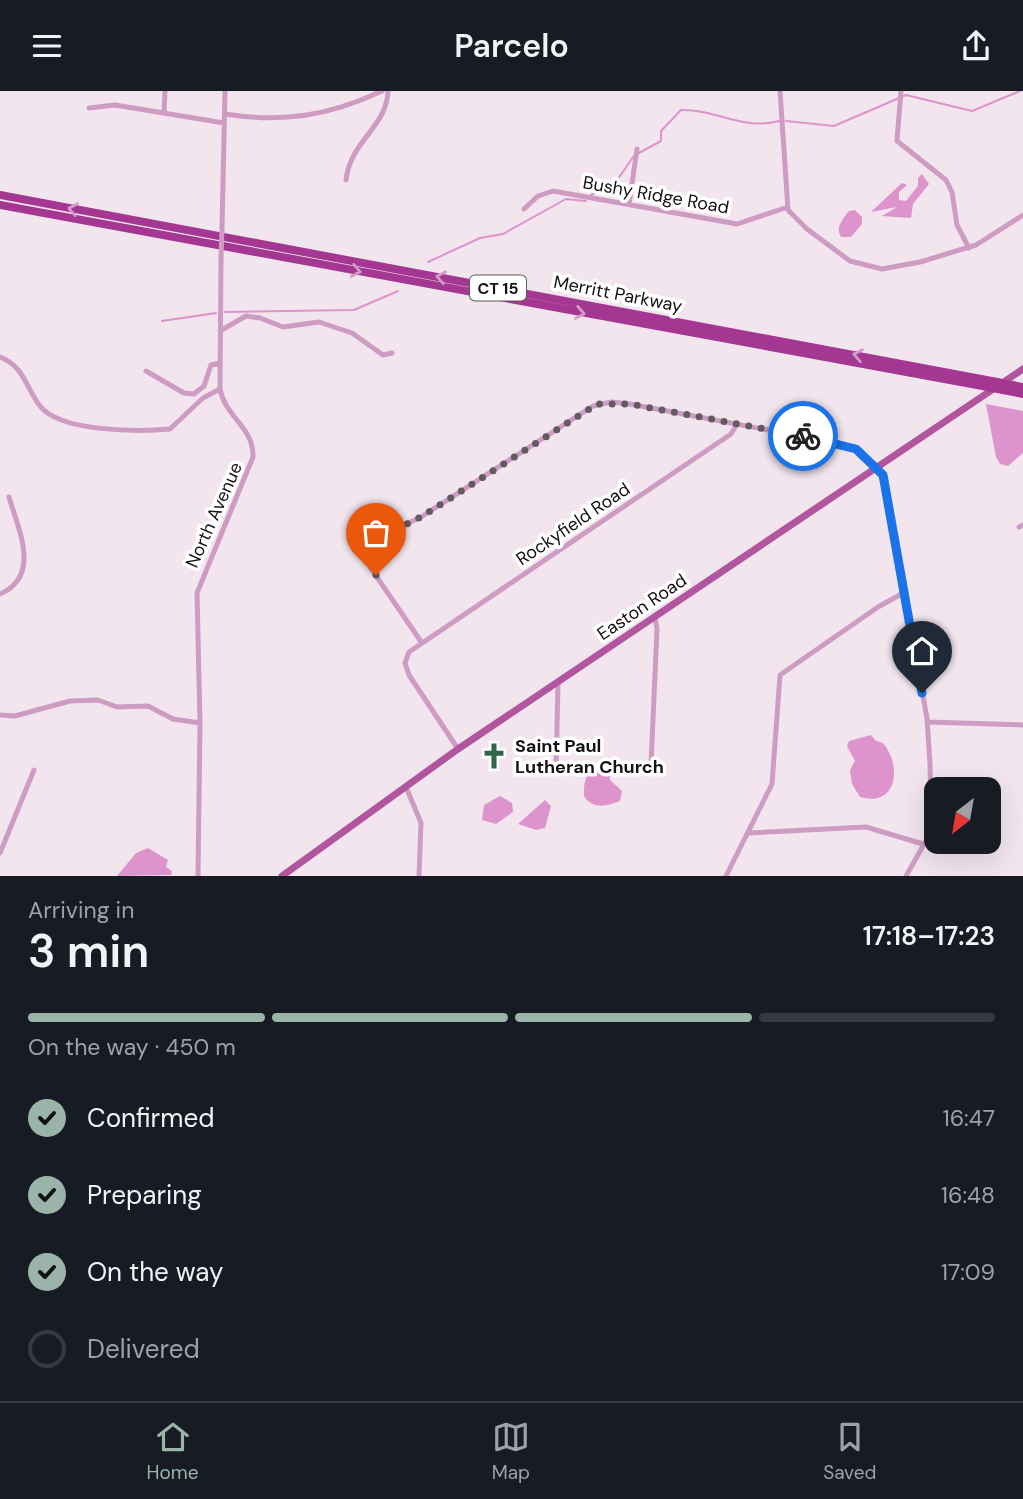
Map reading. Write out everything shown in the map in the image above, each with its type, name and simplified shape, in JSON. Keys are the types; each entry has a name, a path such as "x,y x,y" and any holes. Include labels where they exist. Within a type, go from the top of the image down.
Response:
{"highway":[{"name":"Merritt Parkway","path":"0,195 1023,386"},
{"name":"Merritt Parkway","path":"0,205 1023,394"}],"main road":[{"name":"Easton Road","path":"282,876 458,750 1023,369"}],"street":[{"path":"164,113 165,91"},
{"name":"North Avenue","path":"198,876 200,723 197,589 246,481 253,457 251,437 226,408 220,389 225,91"},
{"path":"225,114 279,120 332,110 382,91"},
{"path":"346,180 350,158 385,111 388,91"},
{"path":"780,91 788,207 796,220 840,255 872,268 900,267 969,248 996,235 1023,215"},
{"path":"901,91 897,141 946,180 952,192 957,225 969,248"},
{"path":"89,108 115,105 224,123"},
{"path":"629,204 637,152"},
{"name":"Bushy Ridge Road","path":"524,209 538,196 553,191 737,224 788,207"},
{"path":"220,331 246,316 291,327 319,322 352,333 383,355 392,353"},
{"path":"0,357 20,370 44,411 60,421 76,425 170,429 203,398 220,389"},
{"path":"146,371 184,393 194,394 206,382 211,365 220,363"},
{"path":"458,750 406,669 407,656 422,643 370,567 368,554 372,541 421,517 597,404 630,404 848,445 859,450 878,468 887,490 927,722 932,825 930,837 923,844 906,876"},
{"name":"Rockyfield Road","path":"422,643 715,445 737,424"},
{"path":"0,594 18,580 25,558 9,497"},
{"path":"726,876 749,834 774,778 777,686 780,675 878,607 905,592"},
{"path":"651,763 657,629 655,617"},
{"path":"556,773 558,682"},
{"path":"0,715 15,716 70,701 98,700 117,707 148,706 173,719 200,723"},
{"path":"927,722 1023,725"},
{"path":"0,853 34,770"},
{"path":"406,787 420,817 419,876"},
{"path":"749,834 866,827 879,828 923,844"}],"shaded area":[{"path":"922,174 929,184 913,204 911,218 882,216 897,207 871,212 902,183 907,185 899,192 899,200 906,201 918,186 918,178"},
{"path":"855,210 862,217 862,224 851,237 841,237 840,223 849,211"},
{"path":"986,404 1023,411 1023,453 1008,466 1000,464 996,457"},
{"path":"871,735 876,741 883,743 889,752 894,773 889,791 873,799 860,797 852,784 850,770 855,761 847,746 849,741"},
{"path":"599,766 609,767 610,780 622,791 620,801 596,805 584,796 586,778"},
{"path":"500,796 512,803 513,812 496,824 482,820 484,805"},
{"path":"545,800 551,806 545,828 536,830 518,824"},
{"path":"148,848 168,860 166,867 172,871 171,875 117,876 136,853"}],"waterway":[{"path":"786,121 834,126 906,95 972,111 1020,91"},
{"path":"637,154 661,141 661,131 681,110 742,122 779,121"},
{"path":"591,195 616,182 633,157"},
{"path":"428,262 480,238 503,234 566,199 586,201"},
{"path":"225,312 354,310 398,291"},
{"path":"162,321 216,313"}],"way so far":[{"path":"376,575 370,567 368,556 372,541 408,525 597,404 630,404 803,436"}],"place":[{"name":"Saint Paul Lutheran Church","path":"494,756"}],"route":[{"path":"803,436 848,445 864,455 883,475 922,693"}]}
